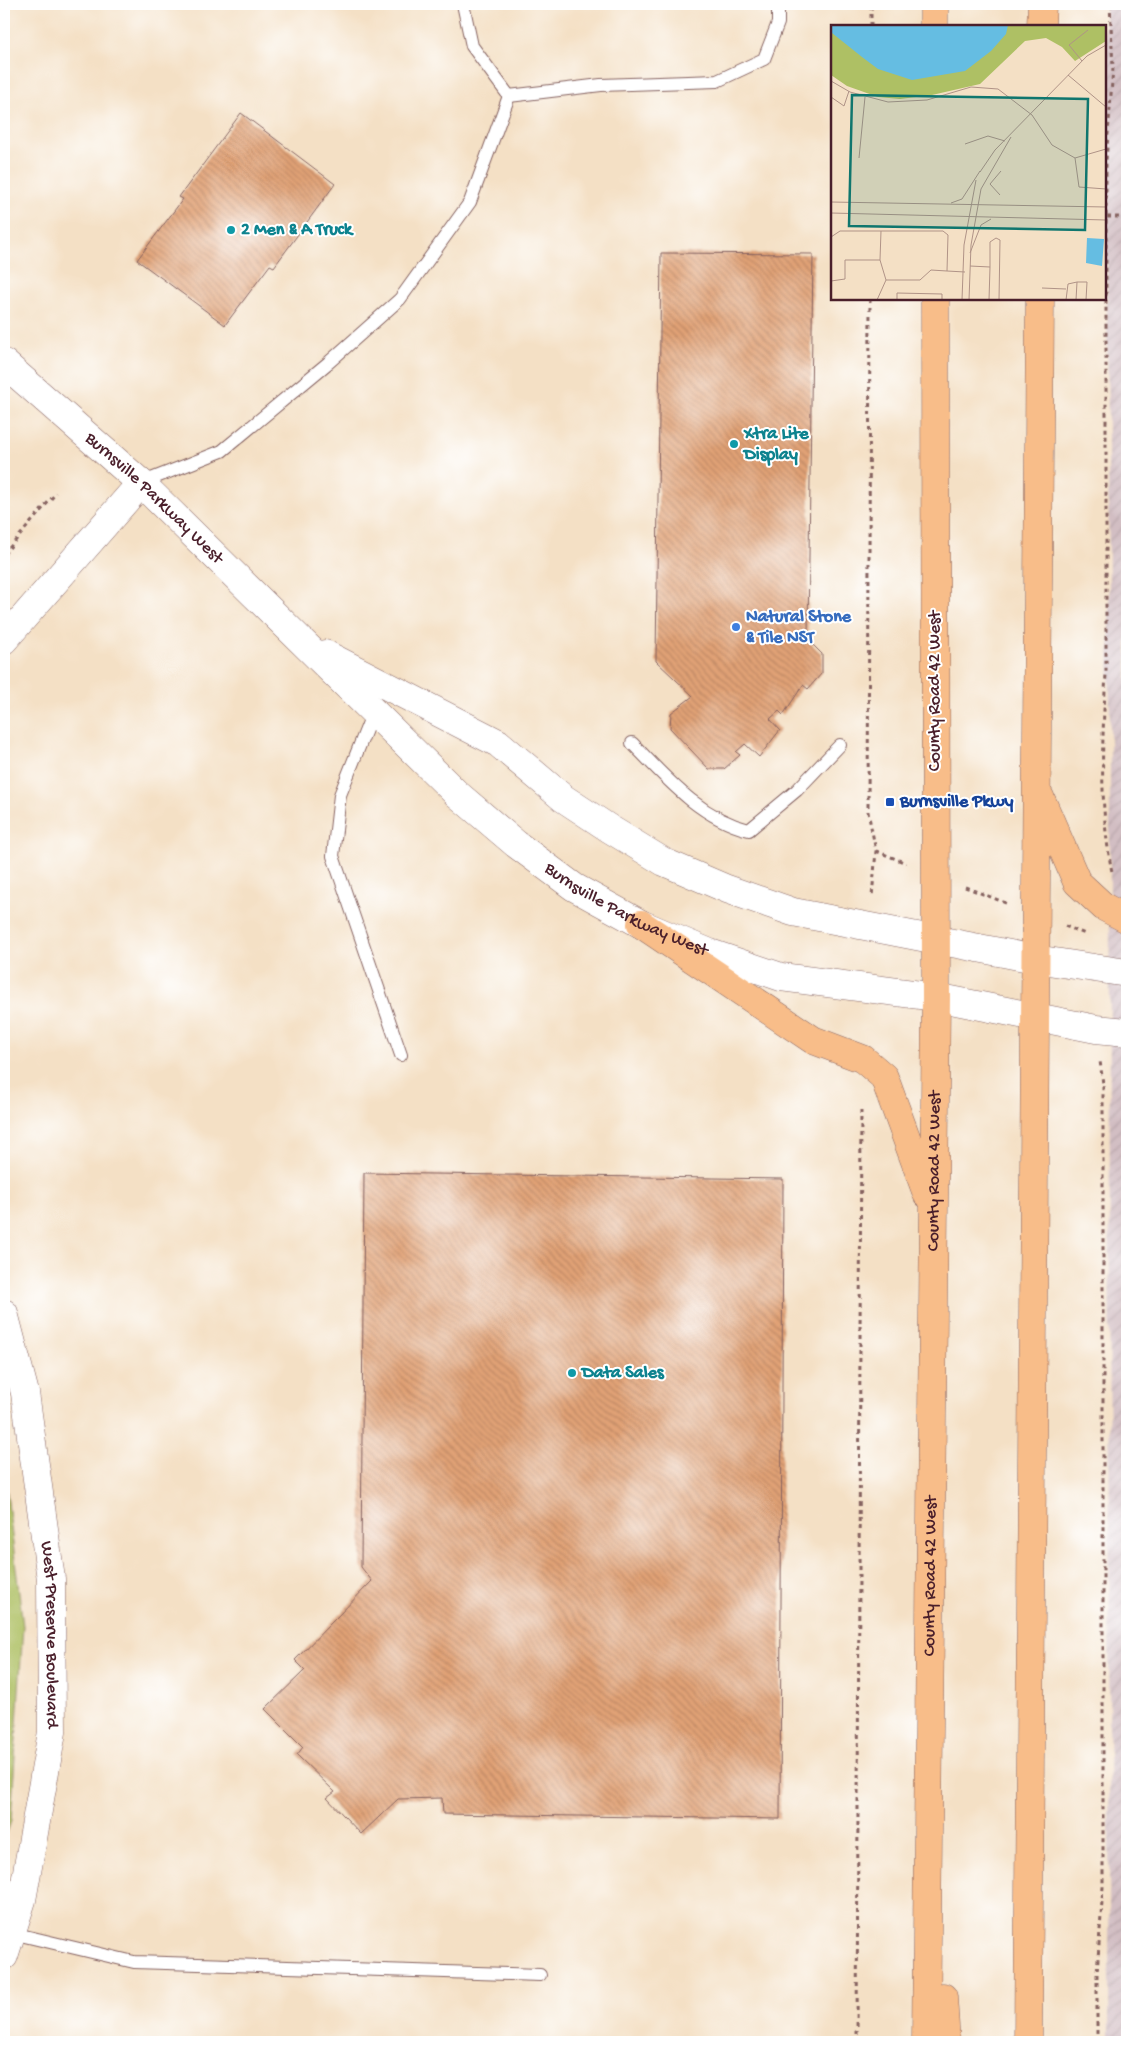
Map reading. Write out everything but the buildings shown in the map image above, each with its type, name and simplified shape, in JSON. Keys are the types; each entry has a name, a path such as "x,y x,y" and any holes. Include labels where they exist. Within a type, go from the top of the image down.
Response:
{"highway":[{"path":"934,4 934,25"},
{"path":"1041,25 1042,4"},
{"name":"County Road 42 West","path":"926,2042 936,997 935,300"},
{"path":"1028,2042 1040,300"},
{"path":"1036,787 1076,882 1104,907 1127,919"},
{"path":"641,924 813,1040 863,1059 884,1077 896,1105 933,1212"},
{"path":"928,1753 946,2042"}],"street":[{"name":"Burnsville Parkway West","path":"4,363 141,483 456,793 516,844 574,887 641,924 710,953 781,977 936,997 1035,1017 1127,1032"},
{"path":"4,640 141,483"},
{"name":"Burnsville Parkway West","path":"300,640 498,743 563,798 664,862 727,889 793,912 1036,959 1127,973"},
{"name":"West Preserve Boulevard","path":"4,1313 26,1393 51,1578 52,1732 22,1900 8,1944"}],"lane":[{"path":"463,4 472,46 509,96"},
{"path":"509,96 601,85 717,81 764,59 778,23 778,4"},
{"path":"141,483 222,451 328,363 400,298 470,202 509,96"},
{"path":"373,712 340,795 333,856 401,1055"},
{"path":"632,743 683,796 731,826 749,830 797,790 840,745"},
{"path":"8,1944 134,1962 540,1975"}],"path":[{"path":"871,4 871,25"},
{"path":"1110,4 1113,68 1106,161 1106,674 1101,754 1105,819 1114,881"},
{"path":"1107,218 1127,216"},
{"path":"870,300 868,812 876,851 874,861"},
{"path":"4,554 56,493"},
{"path":"876,851 1088,935"},
{"path":"1097,2042 1097,1972 1103,1887 1103,1084"},
{"path":"857,2042 861,1102"},
{"path":"4,1571 6,1692 4,1713"}],"shaded area":[{"path":"1105,4 1127,4 1127,2042 1109,2042 1110,734"}],"green space":[{"path":"4,1469 23,1626 11,1821 4,1841"}],"place":[{"name":"2 Men & A Truck","path":"231,230"},
{"name":"Xtra Lite Display","path":"734,444"},
{"name":"Natural Stone & Tile NST","path":"736,627"},
{"name":"Burnsville Pkwy","path":"890,802"},
{"name":"Data Sales","path":"572,1373"}]}
